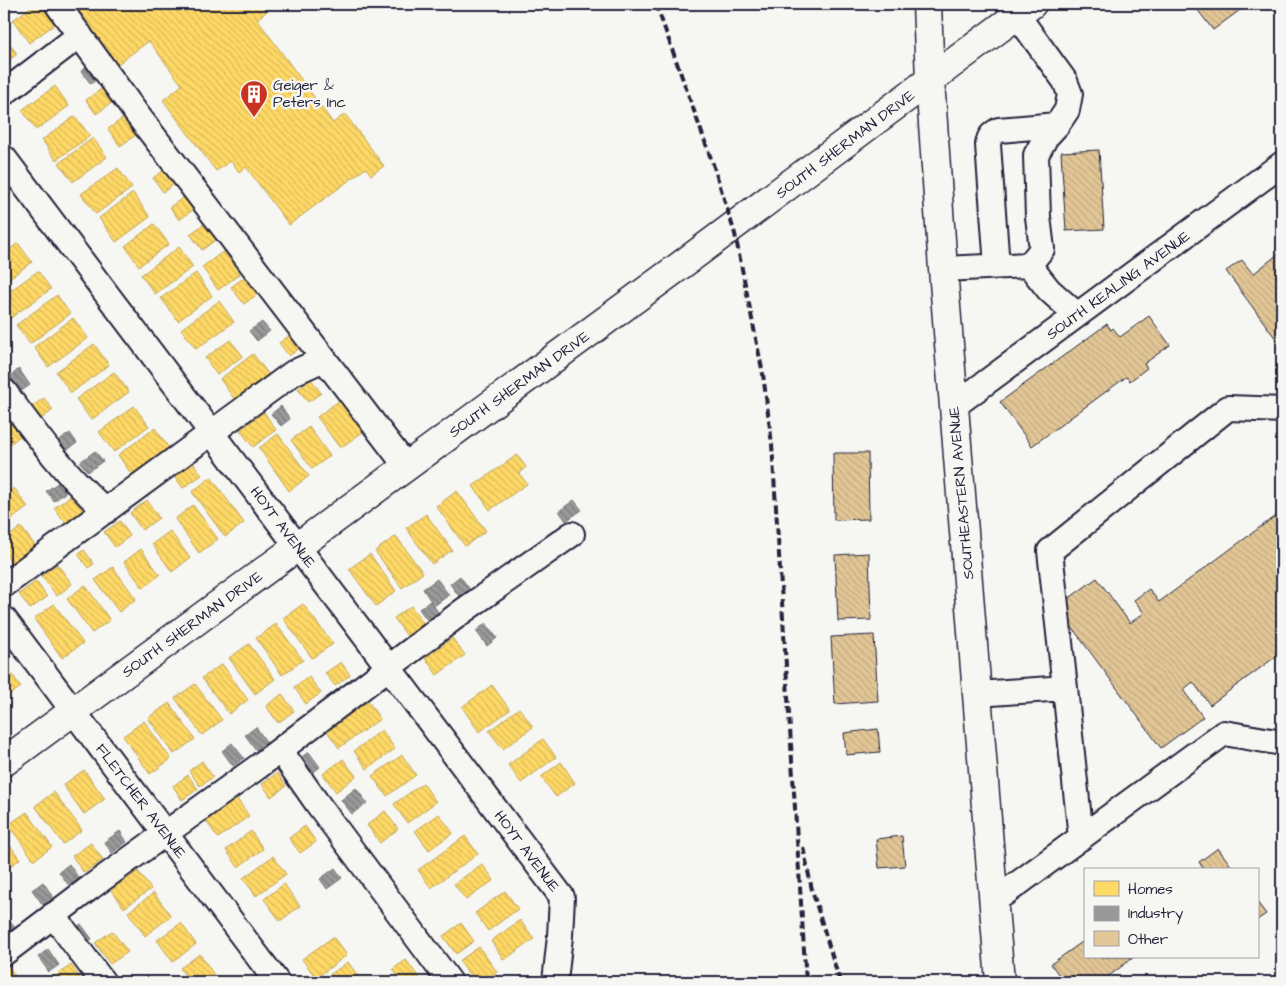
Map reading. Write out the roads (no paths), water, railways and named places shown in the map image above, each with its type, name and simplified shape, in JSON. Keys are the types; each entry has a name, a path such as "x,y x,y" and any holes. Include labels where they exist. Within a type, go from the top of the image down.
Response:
{"main road":[{"name":"SOUTHEASTERN AVENUE","path":"927,4 930,80 943,269 1000,982"},
{"name":"SOUTH SHERMAN DRIVE","path":"4,762 673,272 1025,9"}],"street":[{"path":"57,4 136,113 406,466"},
{"path":"943,269 1029,265 1042,249 1038,217 1036,155 1046,137 1067,110 1070,94 1065,81 1025,9"},
{"path":"4,93 80,36"},
{"path":"997,266 988,138 992,133 999,130 1057,125"},
{"name":"HOYT AVENUE","path":"4,158 562,897 555,982"},
{"name":"SOUTH KEALING AVENUE","path":"954,406 1282,164"},
{"path":"1029,265 1049,290 1077,315"},
{"path":"4,585 293,373 324,359"},
{"path":"4,391 54,457 88,496 106,511"},
{"path":"1081,838 1050,551 1228,408 1282,410"},
{"path":"4,953 280,750 463,611 572,534"},
{"name":"FLETCHER AVENUE","path":"4,620 278,982"},
{"path":"977,694 1065,688"},
{"path":"994,901 1224,733 1282,743"},
{"path":"280,750 450,982"},
{"path":"53,916 103,982"}],"railway":[{"path":"656,4 714,167 735,234 763,374 772,444 806,982"},
{"path":"803,847 812,890 840,982"}],"place":[{"name":"Geiger & Peters Inc","path":"254,118"}]}
